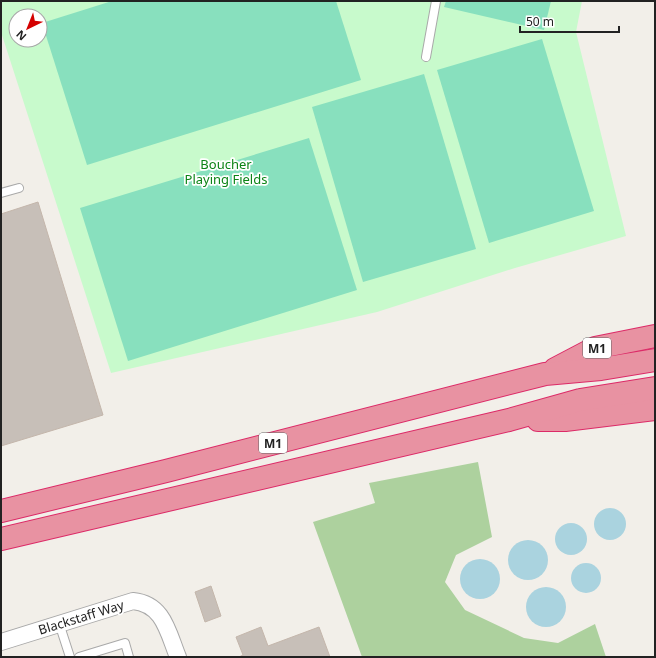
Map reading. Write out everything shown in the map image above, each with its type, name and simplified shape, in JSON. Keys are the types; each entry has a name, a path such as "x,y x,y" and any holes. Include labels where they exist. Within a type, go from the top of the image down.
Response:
{"highway":[{"name":"M1","path":"544,374 595,348 655,336"},
{"name":"M1","path":"1,511 166,471 544,374 601,369 655,360"},
{"name":"M1","path":"1,539 509,420 580,400 655,388"},
{"name":"M1","path":"509,420 565,420 655,409"}],"street":[{"name":"Blackstaff Way","path":"1,642 133,601 148,604 162,617 178,657"}],"lane":[{"path":"426,57 436,1"},
{"path":"1,193 19,188"},
{"path":"59,623 70,657"},
{"path":"79,657 125,644 129,657"}],"green space":[{"name":"Boucher Playing Fields","path":"1,1 582,1 576,32 626,236 515,268 377,312 111,373 1,32"},
{"path":"112,1 336,1 361,80 87,165 48,42 48,21"},
{"path":"446,1 551,1 544,30 444,7"},
{"path":"542,39 594,211 489,243 437,70"},
{"path":"424,74 476,249 363,282 312,107"},
{"path":"309,138 357,290 128,361 80,208"},
{"path":"478,462 492,537 456,555 445,582 465,610 524,638 558,643 595,624 606,657 362,657 313,522 375,503 369,483"}],"water":[{"path":"610,508 621,513 626,524 621,535 610,540 599,535 594,524 599,513"},
{"path":"571,523 582,528 587,539 582,550 571,555 560,550 555,539 560,528"},
{"path":"528,540 536,542 542,546 546,552 548,560 546,568 542,574 536,578 528,580 520,578 514,574 510,568 508,560 510,552 514,546 520,542"},
{"path":"480,559 488,561 494,565 498,571 500,579 498,587 494,593 488,597 480,599 472,597 466,593 462,587 460,579 462,571 466,565 472,561"},
{"path":"586,563 597,567 601,578 597,589 586,593 575,589 571,578 575,567"},
{"path":"546,587 554,589 560,593 564,599 566,607 564,615 560,621 554,625 546,627 538,625 532,621 528,615 526,607 528,599 532,593 538,589"}],"building":[{"path":"38,202 103,415 1,446 1,214"},
{"path":"211,586 221,616 205,622 195,592"},
{"path":"261,627 268,646 319,627 330,657 239,657 243,655 236,637"}]}
